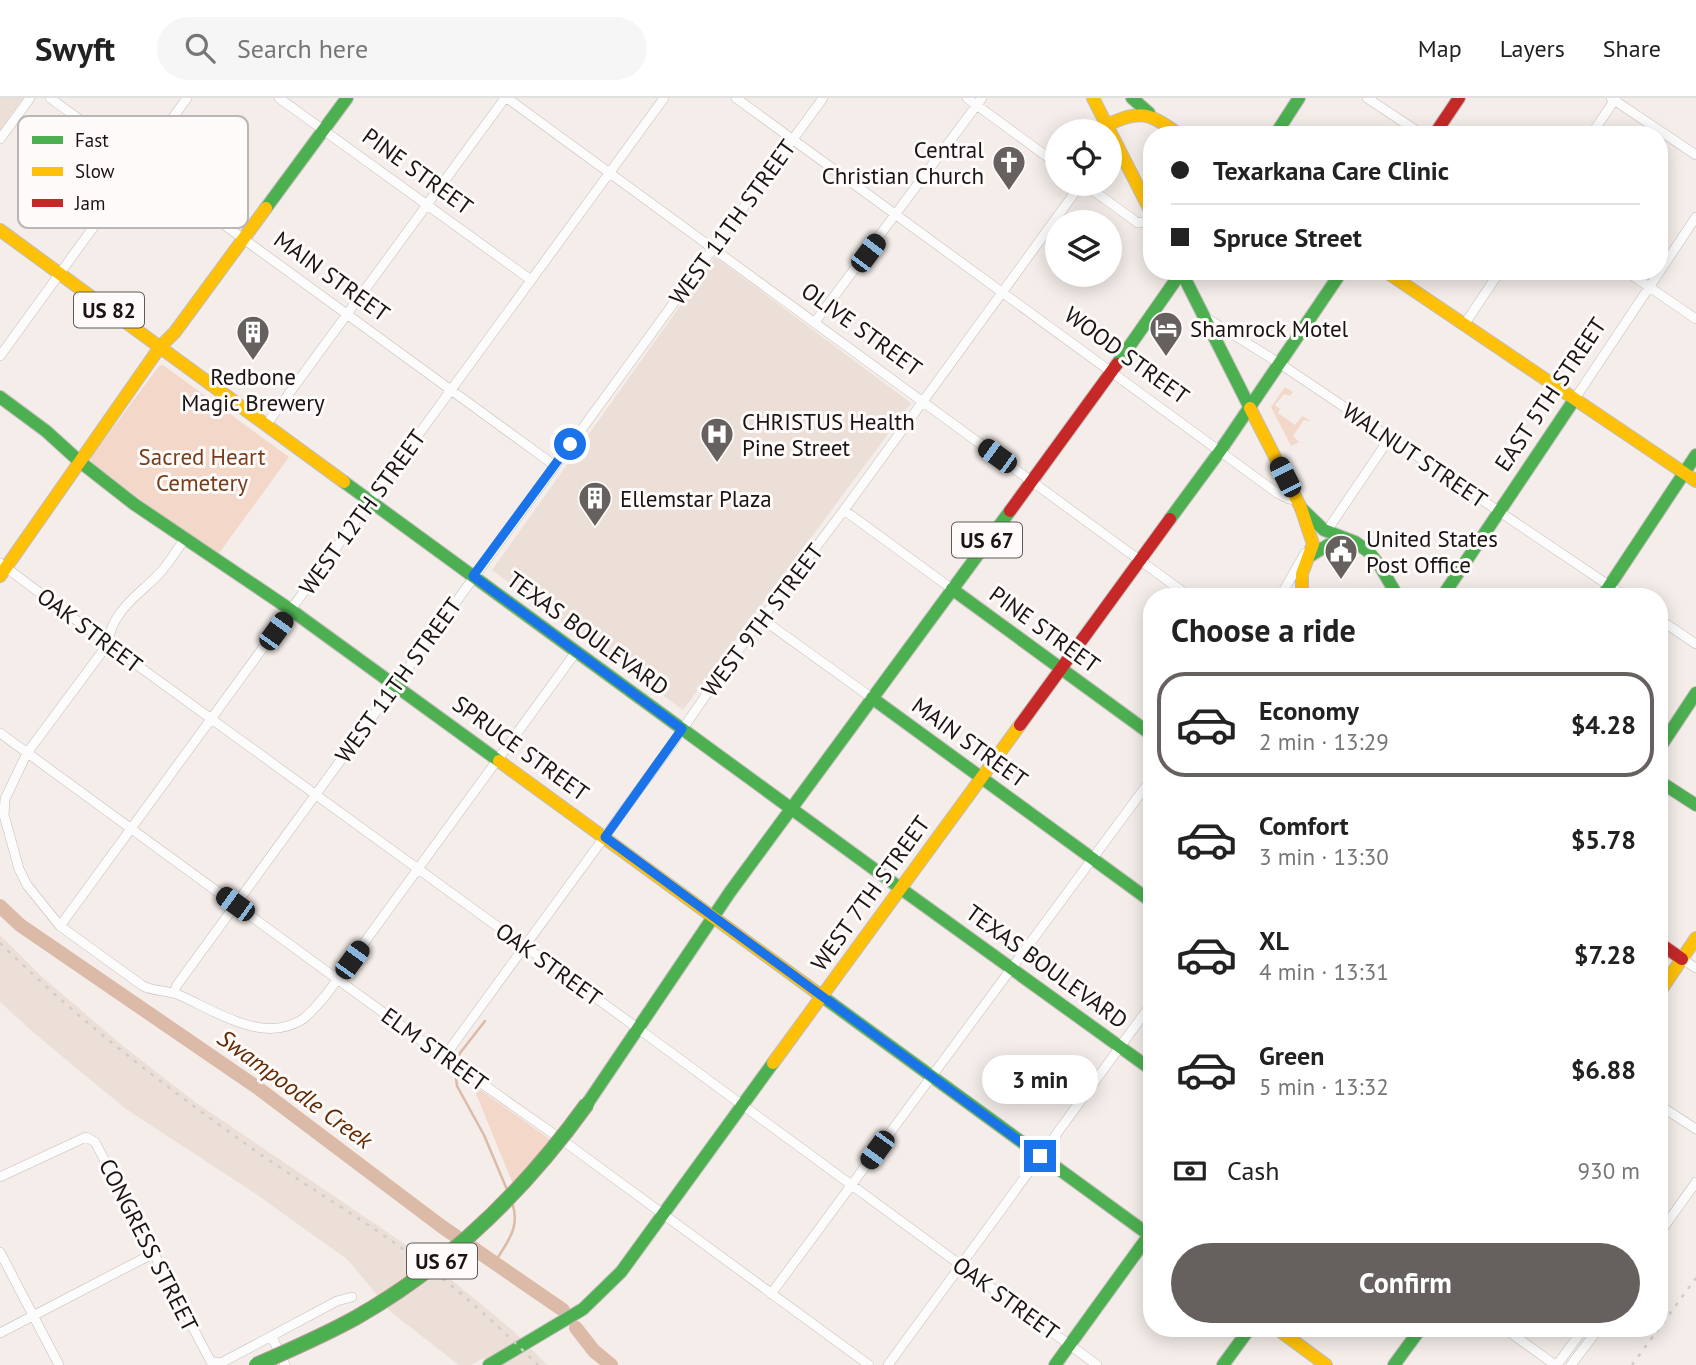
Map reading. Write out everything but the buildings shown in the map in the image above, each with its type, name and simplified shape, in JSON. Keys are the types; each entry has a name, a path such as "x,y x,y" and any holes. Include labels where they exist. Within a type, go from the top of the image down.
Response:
{"main road":[{"path":"2,569 160,347 175,332 347,98"},
{"path":"1093,98 1104,119"},
{"path":"1132,98 1168,126"},
{"path":"1281,126 1299,98"},
{"path":"1440,126 1459,98"},
{"path":"1119,119 1131,113 1149,113"},
{"path":"1122,155 1143,196"},
{"name":"TEXAS BOULEVARD","path":"0,230 1143,1064"},
{"name":"US 67","path":"256,1365 369,1311 415,1282 463,1245 506,1205 565,1137 636,1027 713,916 1175,280"},
{"path":"1185,280 1299,504 1313,544 1302,574 1301,588"},
{"name":"WEST 7TH STREET","path":"489,1365 594,1301 621,1272 1220,451 1336,280"},
{"path":"1398,280 1690,477"},
{"name":"SPRUCE STREET","path":"0,397 184,540 291,610 1143,1229"},
{"name":"EAST 5TH STREET","path":"1448,588 1574,400"},
{"path":"1607,588 1690,477 1696,454"},
{"path":"1299,504 1326,532 1360,544 1372,554 1393,588"},
{"path":"1310,556 1329,544 1360,544"},
{"name":"PINE STREET","path":"952,589 1143,728"},
{"path":"1668,735 1696,693"},
{"name":"MAIN STREET","path":"872,698 1143,895"},
{"path":"1668,786 1696,805"},
{"path":"1668,980 1696,938"},
{"path":"1668,949 1682,959"},
{"path":"1055,1365 1143,1246"},
{"path":"1223,1365 1243,1337"},
{"path":"1288,1337 1326,1365"},
{"path":"1394,1365 1414,1337"}],"street":[{"path":"0,139 30,98"},
{"name":"MAIN STREET","path":"50,98 75,116"},
{"path":"174,116 187,98"},
{"name":"PINE STREET","path":"279,98 531,280"},
{"path":"266,425 506,98"},
{"name":"OLIVE STREET","path":"506,98 1178,588"},
{"name":"WEST 12TH STREET","path":"60,926 664,98"},
{"name":"WOOD STREET","path":"736,98 1277,493 1299,504"},
{"name":"WEST 11TH STREET","path":"174,992 315,793 823,98"},
{"path":"967,98 980,102 1045,154"},
{"path":"1367,98 1409,126"},
{"path":"1597,126 1614,99 1654,126"},
{"path":"815,322 980,102"},
{"path":"1668,136 1696,155"},
{"name":"WEST 9TH STREET","path":"444,1057 1074,196"},
{"path":"1100,196 1138,223 1143,222"},
{"name":"EAST 5TH STREET","path":"1668,259 1696,217"},
{"path":"0,356 93,228"},
{"name":"MAIN STREET","path":"227,228 554,466"},
{"path":"1464,325 1494,280"},
{"path":"1639,280 1696,319"},
{"name":"EAST 5TH STREET","path":"1574,400 1654,280"},
{"name":"WALNUT STREET","path":"1203,316 1279,363 1499,511 1601,588"},
{"path":"1326,532 1389,439"},
{"name":"PINE STREET","path":"844,510 952,589"},
{"path":"1285,588 1307,550 1310,534"},
{"path":"184,540 159,574 122,610 109,632 108,644 27,753 3,807 4,815 19,869 27,885 60,926 143,986 153,991 174,992 246,1026 279,1028 304,1018 339,978 576,652"},
{"name":"OAK STREET","path":"2,569 315,793 1097,1365"},
{"name":"MAIN STREET","path":"762,619 872,698"},
{"path":"1668,625 1696,643"},
{"name":"ELM STREET","path":"0,733 869,1365"},
{"path":"771,1294 1143,790"},
{"path":"1682,959 1696,968"},
{"path":"888,1365 1143,1015"},
{"path":"1668,1111 1696,1129"},
{"name":"CONGRESS STREET","path":"0,1177 86,1137 95,1142 211,1362 221,1363 337,1301 352,1297"},
{"path":"1668,1221 1696,1182"},
{"path":"0,1252 59,1365"},
{"path":"0,1333 154,1253"},
{"path":"272,1337 285,1365"},
{"path":"1517,1337 1556,1365 1577,1337"},
{"path":"1571,1365 1592,1337"}],"shaded area":[{"path":"0,98 23,98 0,130"},
{"name":"CHRISTUS Health Pine Street","path":"715,257 911,403 683,710 492,570"},
{"path":"0,935 41,976 123,1046 195,1102 424,1257 511,1329 547,1365 490,1365 484,1358 471,1365 459,1365 391,1312 348,1260 256,1194 126,1109 0,1002"}],"green space":[{"name":"Sacred Heart Cemetery","path":"163,365 289,457 217,556 92,464 91,457 159,366"},
{"path":"1285,387 1293,392 1290,396 1284,394 1275,405 1280,409 1278,413 1295,425 1302,416 1311,421 1304,420 1293,436 1299,442 1291,446 1271,407"},
{"path":"472,1084 551,1140 513,1184"}],"waterway":[{"name":"Swampoodle Creek","path":"0,906 20,925 258,1088 441,1226 563,1310"},
{"path":"458,1061 460,1053 485,1021"},
{"path":"456,1078 457,1086 484,1135 508,1192"},
{"path":"494,1264 514,1227 512,1202"},
{"name":"Swampoodle Creek","path":"576,1328 594,1351 611,1365"}],"railway":[{"path":"0,943 61,1000 125,1054 260,1154 431,1269 538,1365"},
{"path":"1668,1316 1696,1278"},
{"path":"1632,1365 1653,1337"}],"traffic: fast":[{"path":"266,208 347,98"},
{"path":"1132,98 1149,113"},
{"path":"1281,126 1299,98"},
{"path":"1117,364 1176,280"},
{"path":"1186,280 1250,408"},
{"path":"1170,519 1220,451 1336,280"},
{"path":"0,397 46,431 134,504 291,610 499,761"},
{"path":"1448,588 1574,400"},
{"path":"1608,588 1696,455"},
{"path":"344,482 900,888"},
{"path":"1301,508 1324,530 1355,542 1369,552 1393,588"},
{"path":"587,1104 730,892 1010,511"},
{"path":"1310,556 1328,545 1349,542"},
{"path":"952,589 1143,728"},
{"path":"1668,735 1696,693"},
{"path":"872,698 1143,895"},
{"path":"1668,787 1696,805"},
{"path":"900,888 1143,1064"},
{"path":"816,992 1143,1230"},
{"path":"489,1365 583,1309 621,1272 773,1063"},
{"path":"256,1365 357,1317 391,1296 454,1249 512,1195 587,1104"},
{"path":"1055,1365 1143,1243"},
{"path":"1223,1365 1243,1337"},
{"path":"1394,1365 1414,1337"}],"traffic: slow":[{"path":"1093,98 1143,196"},
{"path":"1122,119 1145,116 1167,126"},
{"path":"0,576 160,347 175,332 266,208"},
{"path":"0,230 344,482"},
{"path":"1398,280 1696,481"},
{"path":"1250,408 1301,508 1313,544 1302,574 1302,588"},
{"path":"773,1063 1020,725"},
{"path":"499,761 816,992"},
{"path":"1668,980 1696,938"},
{"path":"1288,1337 1326,1365"}],"traffic: jam":[{"path":"1440,126 1459,98"},
{"path":"1010,511 1117,364"},
{"path":"1020,725 1170,519"},
{"path":"1668,949 1682,959"}],"place":[{"name":"Central Christian Church","path":"1009,192"},
{"name":"Shamrock Motel","path":"1166,358"},
{"name":"Redbone Magic Brewery","path":"253,362"},
{"name":"CHRISTUS Health Pine Street","path":"717,464"},
{"name":"Ellemstar Plaza","path":"595,528"},
{"name":"United States Post Office","path":"1341,581"}],"route":[{"path":"570,444 473,576 682,729 605,837 1040,1156"}]}
